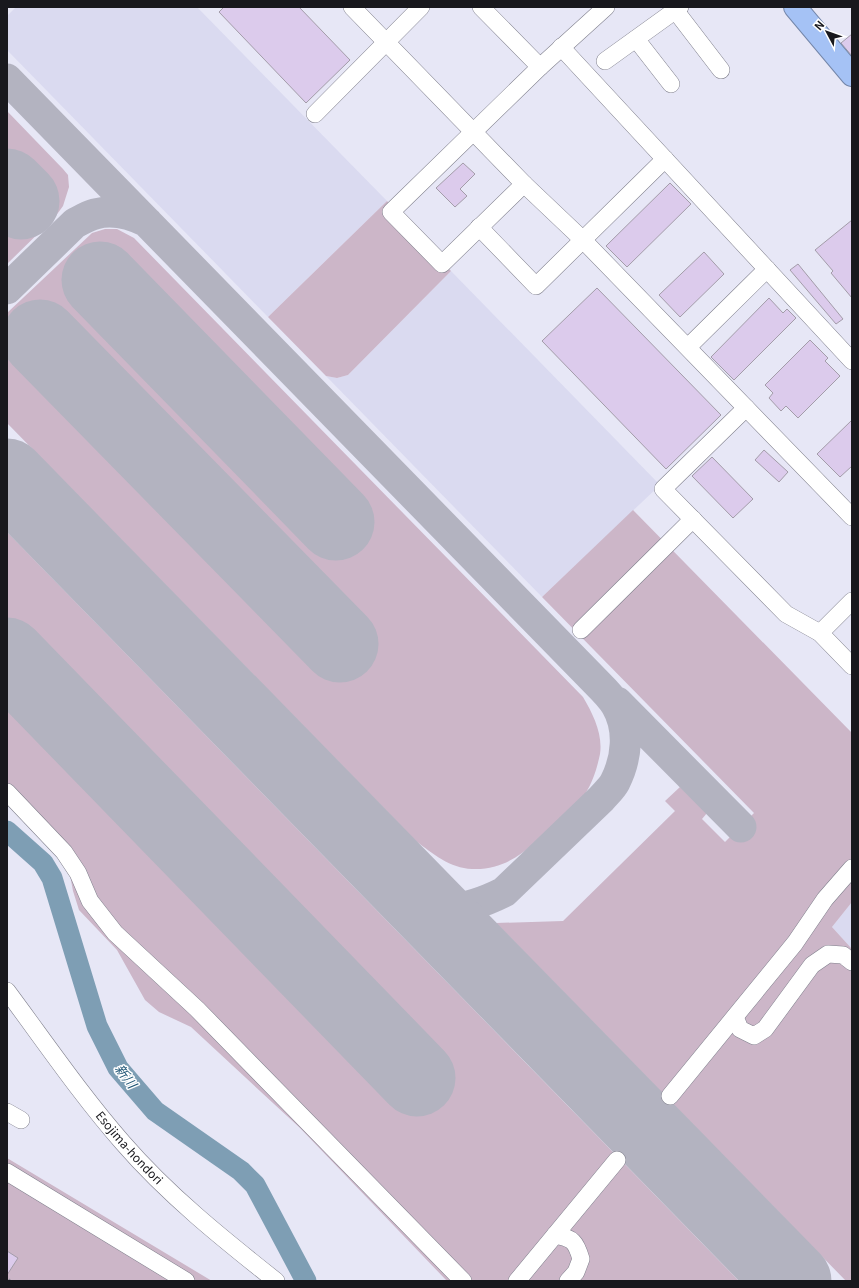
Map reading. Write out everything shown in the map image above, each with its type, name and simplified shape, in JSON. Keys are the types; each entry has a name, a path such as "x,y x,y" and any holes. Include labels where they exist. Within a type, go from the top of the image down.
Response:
{"highway":[{"path":"802,9 852,75"}],"street":[{"path":"352,7 524,184 582,239 688,347 852,517"},
{"path":"315,114 421,7"},
{"path":"481,7 540,66"},
{"path":"524,184 442,264 391,212 540,66 606,7"},
{"path":"605,61 678,9 721,70"},
{"path":"636,39 671,84"},
{"path":"561,46 852,361"},
{"path":"479,227 536,286 582,239 665,159"},
{"path":"688,347 767,269"},
{"path":"746,408 663,489 786,614 820,633 852,666"},
{"path":"580,630 693,519"},
{"path":"820,633 852,601"},
{"path":"7,792 64,852 78,874 90,901 115,933 197,1009 463,1281"},
{"path":"670,1096 795,943 825,899 852,868"},
{"path":"735,1017 740,1029 754,1036 765,1030 812,965 828,954 843,955 852,962"},
{"name":"Esojima-hondori","path":"8,996 123,1144 187,1207 276,1281"},
{"path":"517,1281 617,1160"},
{"path":"7,1172 186,1281"},
{"path":"555,1235 566,1237 577,1246 581,1259 576,1272 568,1281"}],"shaded area":[{"path":"16,7 197,7 387,201 268,317 7,50 7,16"},
{"path":"7,111 68,175 69,187 63,206 55,217 7,264"},
{"path":"387,201 451,271 348,375 337,378 326,376 268,317"},
{"path":"105,229 117,229 134,238 583,697 594,717 599,732 601,747 596,770 588,789 580,800 522,853 499,865 472,869 456,866 442,860 416,841 7,423 7,313 92,233"},
{"path":"451,271 660,485 542,597 326,376 337,378 348,375"},
{"path":"633,510 852,733 852,902 832,927 852,949 852,1281 846,1281 496,923 563,921 675,811 665,801 680,787 707,813 702,819 725,842 754,813 542,597"},
{"path":"7,532 739,1281 447,1281 300,1128 191,1027 159,1012 145,1000 117,950 79,910 70,875 62,859 7,803"},
{"path":"852,902 852,949 832,927"},
{"path":"7,1158 212,1281 7,1281"}],"building":[{"path":"224,7 299,7 350,60 306,103 219,12"},
{"path":"852,34 852,56 841,43"},
{"path":"463,163 475,174 460,189 467,196 455,207 436,188"},
{"path":"670,183 691,204 627,267 606,246"},
{"path":"852,220 852,298 831,273 833,271 815,250"},
{"path":"704,252 724,274 680,317 659,295"},
{"path":"798,264 843,319 836,324 790,270"},
{"path":"597,288 721,415 666,469 542,341"},
{"path":"769,298 783,313 787,309 796,318 734,380 711,357"},
{"path":"810,340 828,358 825,361 840,376 798,418 786,406 781,411 769,398 773,393 765,385"},
{"path":"852,420 852,466 840,477 817,454"},
{"path":"764,450 788,472 779,482 755,460"},
{"path":"712,457 753,499 733,518 692,476"},
{"path":"7,1251 18,1258 7,1275"}],"waterway":[{"name":"新川","path":"7,831 43,863 52,878 97,1026 118,1068 155,1111 241,1171 255,1185 306,1281"}],"taxiway":[{"path":"7,79 610,696 616,705 625,734 624,753 615,782 601,799 504,892 484,901 461,907 447,908 425,905"},
{"path":"7,289 75,223 85,218 92,215 115,212 147,222"},
{"path":"617,702 741,827"}],"runway":[{"path":"7,187 21,201"},
{"path":"100,280 336,522"},
{"path":"40,338 340,644"},
{"path":"7,477 793,1281"},
{"path":"7,656 417,1078"}]}
